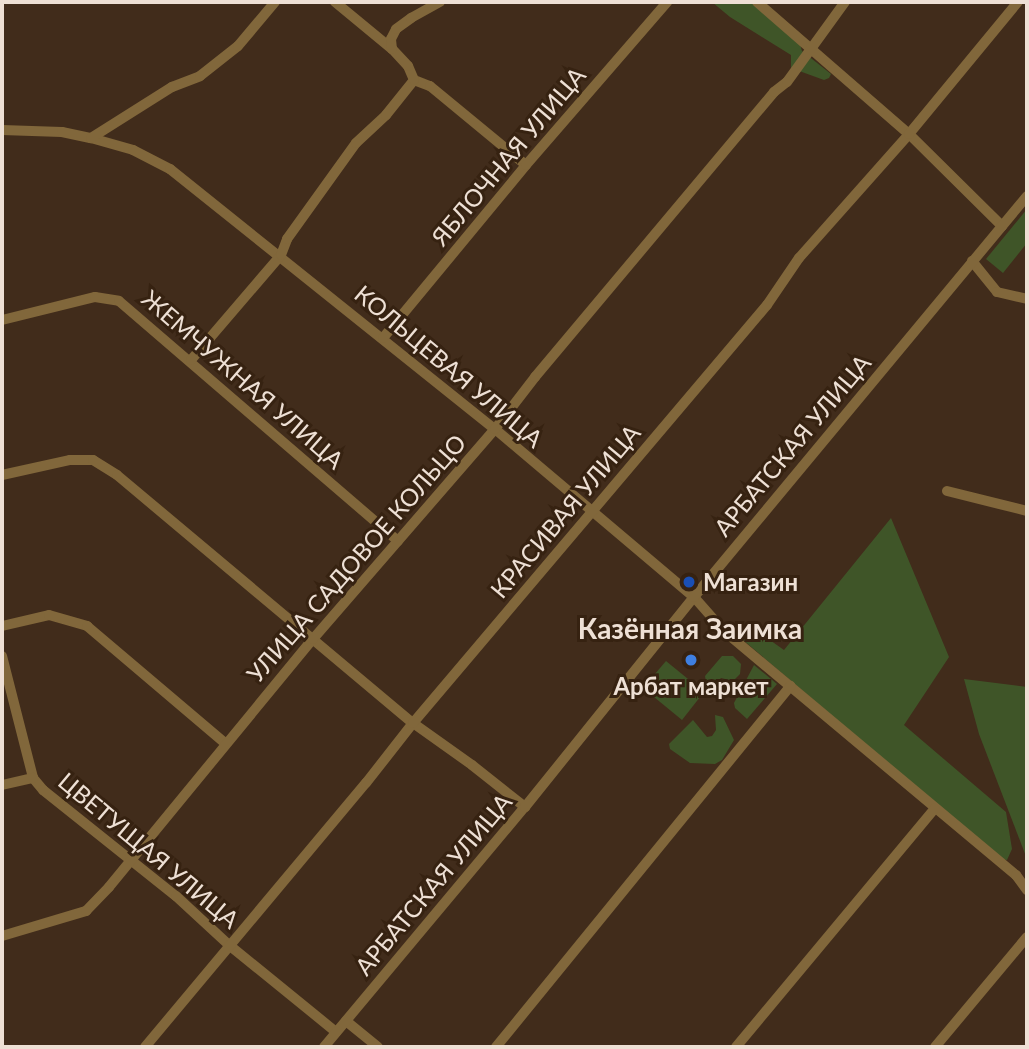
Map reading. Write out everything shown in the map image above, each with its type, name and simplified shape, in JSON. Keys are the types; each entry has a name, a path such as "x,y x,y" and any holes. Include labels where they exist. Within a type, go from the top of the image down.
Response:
{"street":[{"path":"92,138 173,87 212,68 238,46 275,2"},
{"path":"335,2 391,49 408,66 414,80 430,86 526,165"},
{"path":"391,49 391,39 396,29 440,2"},
{"name":"ЯБЛОЧНАЯ УЛИЦА","path":"383,338 526,165 667,2"},
{"path":"757,2 909,134 1002,226"},
{"name":"УЛИЦА САДОВОЕ КОЛЬЦО","path":"2,936 86,911 131,861 225,743 495,429 559,348 812,51 821,33 845,2"},
{"name":"КРАСИВАЯ УЛИЦА","path":"145,1047 413,723 767,305 799,258 909,134 1018,2"},
{"path":"191,360 281,255 287,239 356,144 386,115 414,80"},
{"name":"КОЛЬЦЕВАЯ УЛИЦА","path":"2,130 62,132 92,138 132,150 170,169 281,255 495,429 590,513 694,597 724,631 1016,875 1027,890"},
{"name":"АРБАТСКАЯ УЛИЦА","path":"324,1047 525,807 694,597 1027,195"},
{"path":"972,261 997,292 1027,299"},
{"name":"ЖЕМЧУЖНАЯ УЛИЦА","path":"2,320 95,297 119,301 191,360 398,541"},
{"path":"2,475 70,460 93,460 117,475 413,723 525,807"},
{"path":"947,491 1027,512"},
{"path":"2,626 49,615 87,626 225,743"},
{"name":"ЦВЕТУЩАЯ УЛИЦА","path":"2,656 33,778 82,824 176,896 229,945 336,1032"},
{"path":"496,1047 790,686"},
{"path":"2,785 33,778"},
{"path":"736,1047 934,809"},
{"path":"935,1047 1027,937"},
{"path":"346,1021 378,1047"}],"green space":[{"path":"712,2 756,2 800,44 802,51 831,74 829,78 824,80 791,68 791,55 730,17"},
{"path":"1027,209 1027,243 1003,273 986,259"},
{"path":"891,518 949,657 904,725 1006,812 1012,849 1007,860 1001,859 730,629 750,626 784,650"},
{"path":"722,656 733,656 741,664 740,674 733,681 721,678 714,686 706,682 705,676"},
{"path":"666,661 704,692 682,720 643,688"},
{"path":"754,665 777,684 747,719 735,708 734,703"},
{"path":"964,679 1027,687 1027,859 979,734"},
{"path":"715,715 723,717 734,740 722,760 715,764 690,763 670,749 669,744 693,720 707,737 712,736 716,730"}],"place":[{"name":"Магазин","path":"689,582"},
{"name":"Арбат маркет","path":"691,660"}],"district":[{"name":"Казённая Заимка","path":"690,628"}]}
